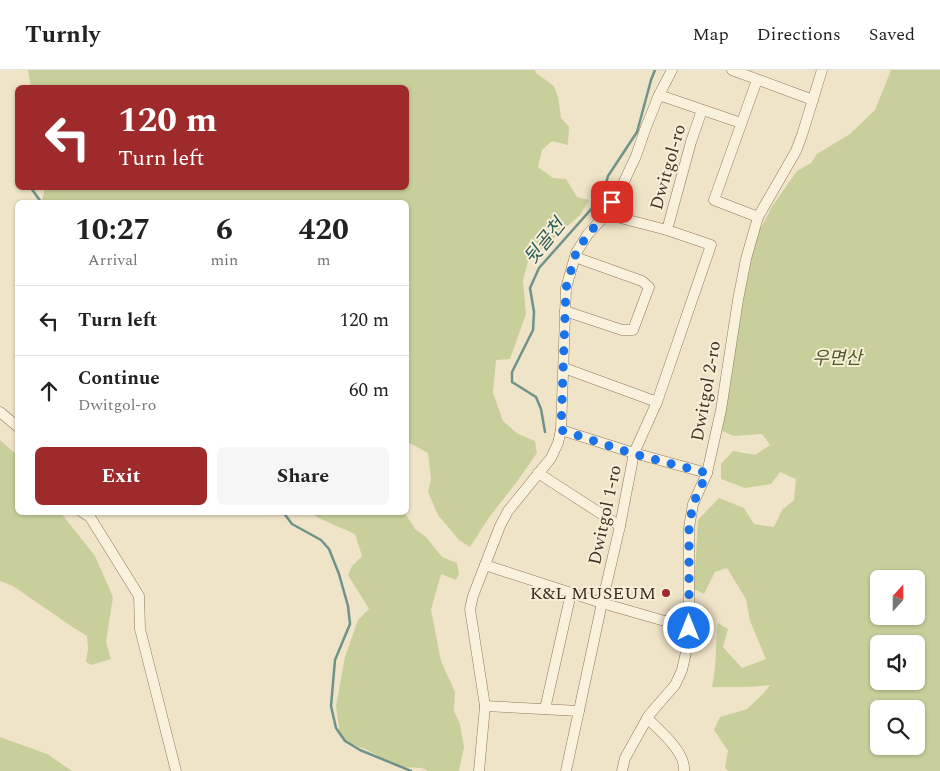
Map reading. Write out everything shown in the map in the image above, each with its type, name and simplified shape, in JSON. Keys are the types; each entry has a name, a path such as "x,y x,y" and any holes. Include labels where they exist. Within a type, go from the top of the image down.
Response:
{"street":[{"name":"Dwitgol-ro","path":"479,771 484,706 470,609 473,596 500,526 508,511 551,458 558,443 561,430 566,288 576,253 588,234 602,219 622,186 636,156 659,95 672,70"},
{"path":"732,70 813,100"},
{"name":"Dwitgol 2-ro","path":"622,771 625,758 647,718 675,685 682,670 689,628 689,528 693,504 707,473 721,410 746,259 758,218 796,151 822,70"},
{"path":"757,80 714,200 758,218"},
{"name":"Dwitgol-ro","path":"659,95 741,123"},
{"name":"Dwitgol-ro","path":"605,214 667,230 691,142 702,110"},
{"name":"Dwitgol 1-ro","path":"566,771 634,454 657,402 711,245 667,230"},
{"path":"565,311 622,330 633,330 649,287 642,280 575,257"},
{"path":"564,368 657,402"},
{"path":"0,412 15,424"},
{"path":"561,430 634,454 707,473"},
{"path":"538,473 620,526"},
{"path":"87,515 90,517 139,596 140,629 176,771"},
{"path":"485,565 602,604 689,628"},
{"path":"545,709 571,593"},
{"path":"484,706 579,711"},
{"path":"647,718 663,733 682,758 684,771"}],"green space":[{"path":"28,70 535,70 536,73 554,86 558,97 561,118 569,127 568,145 552,141 542,150 538,167 553,178 566,179 577,197 589,200 580,215 528,262 523,280 526,314 510,359 496,360 493,393 503,421 518,434 535,441 537,453 490,516 470,547 459,540 438,515 428,492 431,479 428,453 409,443 409,200 42,200 44,190 409,190 409,85 30,85"},
{"name":"우면산","path":"891,70 940,70 940,771 728,771 725,767 728,751 714,730 720,717 747,709 770,685 712,687 718,623 728,629 723,647 742,668 766,659 750,621 746,599 727,568 715,572 704,594 694,589 698,520 719,498 744,508 754,524 774,527 782,510 794,500 796,479 780,472 771,484 745,488 721,479 721,464 733,451 755,455 770,445 762,434 734,436 722,431 724,404 751,250 756,237 773,205 797,171 811,163 817,154 850,134 875,110"},
{"path":"0,440 15,453 15,515 63,515 95,556 113,597 106,642 111,659 91,665 86,662 87,636 13,586 0,581"},
{"path":"314,515 406,515 415,529 426,537 442,557 457,563 459,574 456,580 441,574 431,610 441,661 455,692 454,711 460,724 464,747 459,771 428,771 422,768 399,767 365,749 351,744 340,736 336,706 345,657 358,620 369,609 348,575 352,566 362,556 355,534"},
{"path":"0,737 47,754 72,771 0,771"}],"waterway":[{"name":"뒷골천","path":"545,432 541,409 536,397 512,382 512,372 533,330 534,312 530,288 539,268 602,197 608,176 637,132 655,70"},
{"path":"32,190 40,200"},
{"path":"285,515 292,524 321,540 329,549 339,574 348,606 350,624 335,660 331,706 336,728 345,741 360,750 411,771"}],"place":[{"name":"K&L MUSEUM","path":"666,593"}],"route":[{"path":"612,202 602,219 588,234 576,253 566,288 561,430 634,454 707,473 693,504 689,528 689,628"}]}
